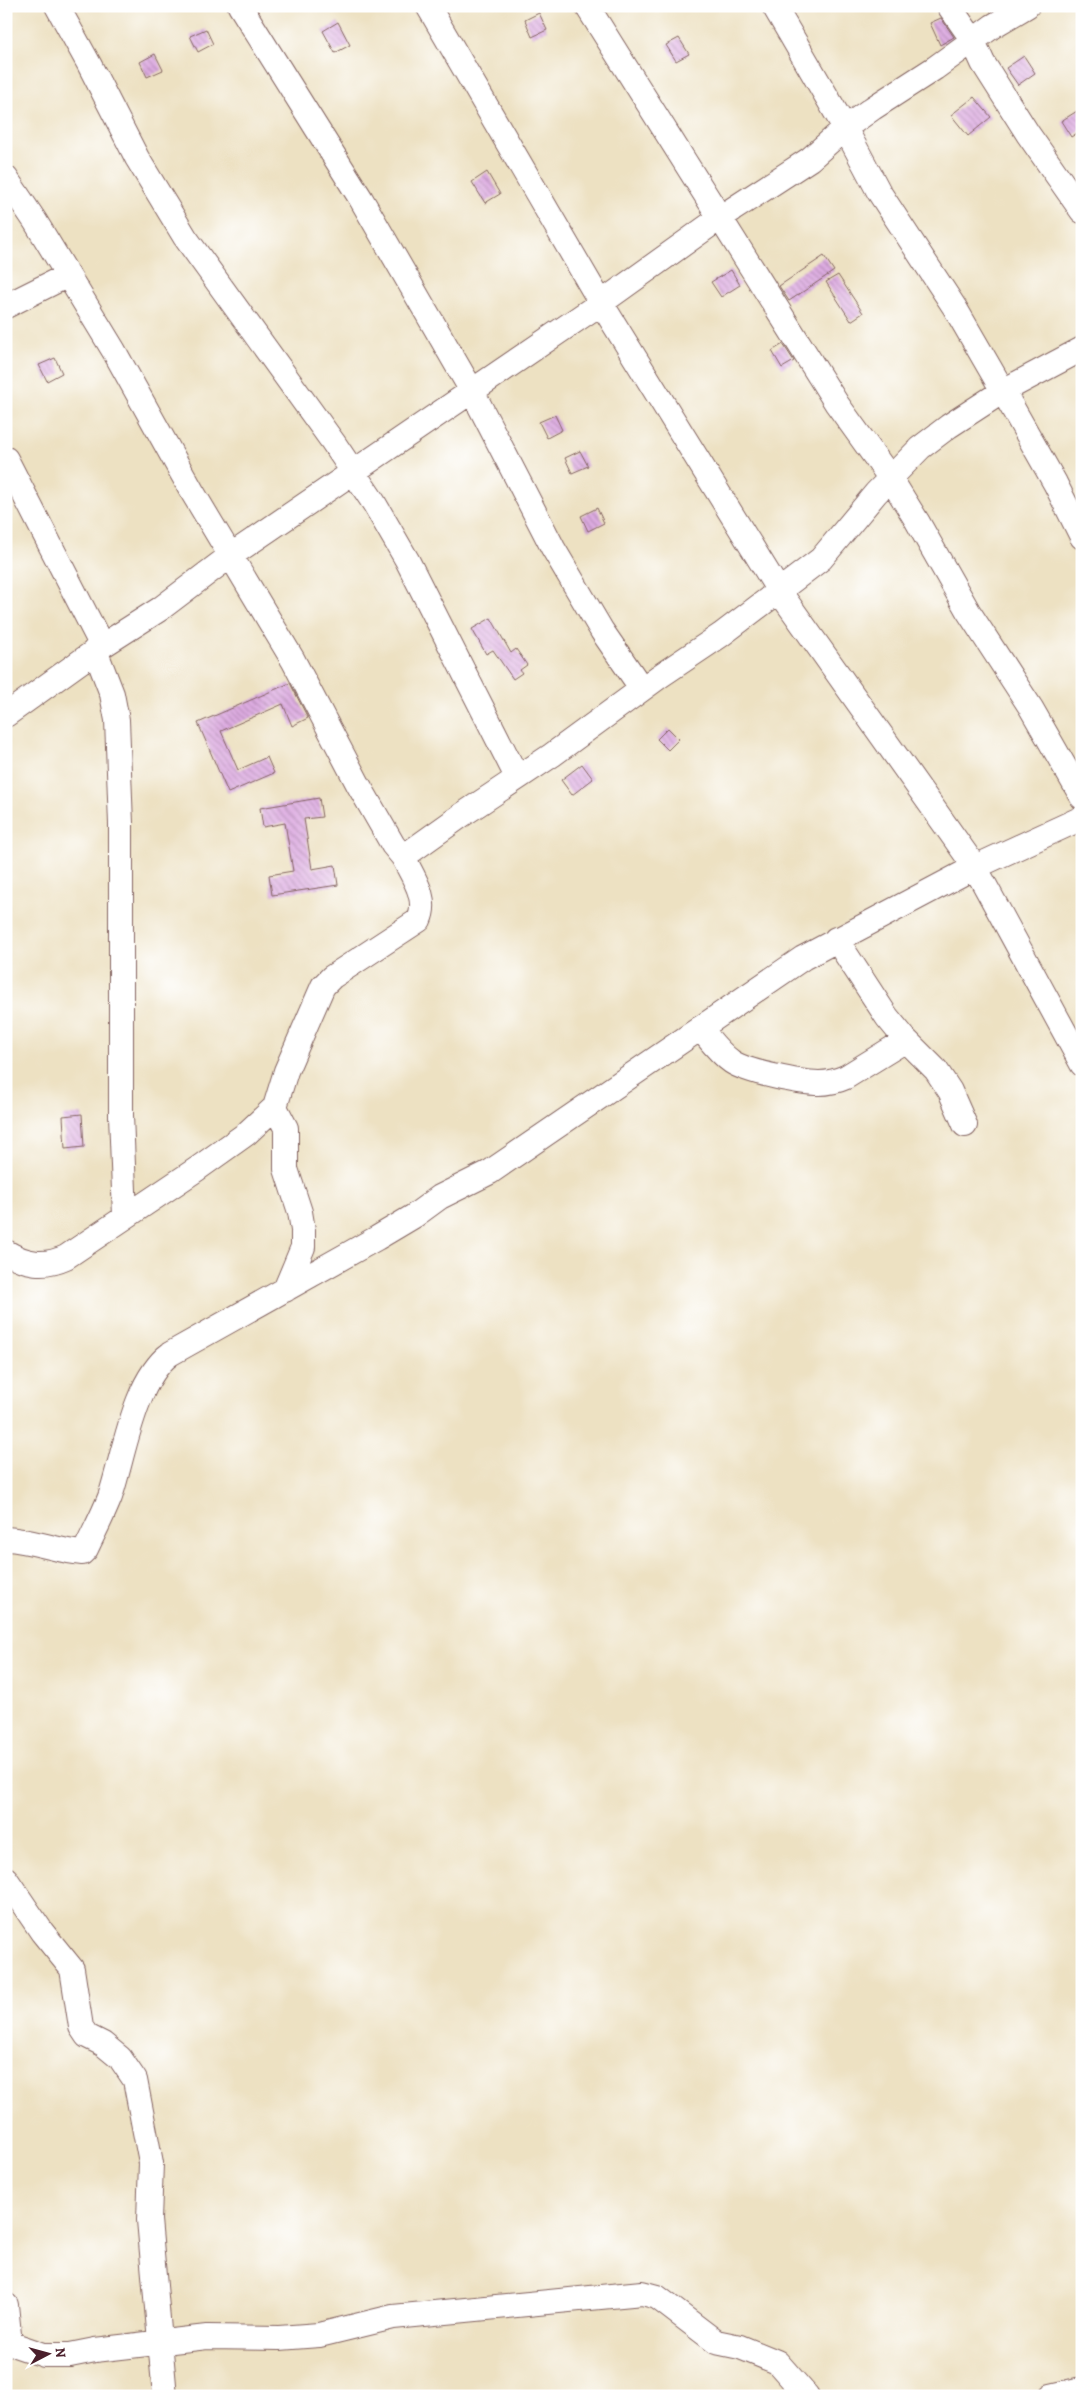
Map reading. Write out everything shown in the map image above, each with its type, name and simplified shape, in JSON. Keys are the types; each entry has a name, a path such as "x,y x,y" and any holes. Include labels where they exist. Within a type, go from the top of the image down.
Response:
{"street":[{"path":"57,6 159,196 185,237 333,442 374,503 407,560 518,777"},
{"path":"240,6 325,139 472,391 553,548 602,631 642,689"},
{"path":"428,6 601,303 779,592 974,868 1082,1064"},
{"path":"587,6 837,404 891,479 968,611 1031,708 1082,797"},
{"path":"774,6 845,128 879,192 955,308 1004,391 1055,483 1082,537"},
{"path":"949,6 972,39 983,63 1028,134 1082,211"},
{"path":"6,715 99,648 160,609 230,556 601,303 721,217 810,159 845,128 935,68 972,39 1027,6"},
{"path":"6,178 114,351 230,556 293,660 358,784 393,845 403,858 422,895 424,910 419,920 332,977 323,986 286,1071 275,1107 246,1134 197,1169 56,1261 29,1263 19,1260 6,1252"},
{"path":"6,306 68,276"},
{"path":"403,858 552,755 642,689 722,635 821,559 851,520 920,448 1004,391 1082,349"},
{"path":"6,459 99,648 117,720 121,824 121,1105 125,1216"},
{"path":"6,1539 35,1542 57,1549 82,1553 86,1549 109,1498 140,1397 152,1372 170,1354 414,1216 440,1197 498,1166 803,958 974,868 1082,818"},
{"path":"836,939 887,1017 906,1040 936,1070 950,1091 965,1125"},
{"path":"700,1028 733,1063 743,1068 819,1083 835,1081 846,1077 906,1040"},
{"path":"275,1107 286,1128 286,1169 300,1212 303,1247 285,1290"},
{"path":"303,1247 319,1270"},
{"path":"6,1880 42,1932 72,1969 81,2027 87,2036 103,2044 120,2058 135,2080 152,2163 149,2220 165,2396"},
{"path":"6,2304 8,2343 44,2355 70,2355 94,2350 207,2337 279,2338 319,2334 393,2316 642,2293 657,2296 716,2342 740,2347 777,2362 807,2396"},
{"path":"1051,2396 1082,2389"}],"building":[{"path":"539,13 547,30 532,37 525,20"},
{"path":"941,18 954,37 940,45 930,23"},
{"path":"338,22 350,45 335,53 323,31"},
{"path":"206,29 213,44 198,52 190,36"},
{"path":"679,38 689,54 676,61 666,45"},
{"path":"155,54 163,70 147,77 140,62"},
{"path":"1024,56 1035,73 1018,85 1006,68"},
{"path":"974,97 991,117 968,136 951,115"},
{"path":"1082,108 1082,130 1071,137 1061,121"},
{"path":"487,172 500,194 485,203 472,182"},
{"path":"824,256 834,271 789,301 779,286"},
{"path":"731,270 740,285 721,297 711,282"},
{"path":"838,275 863,313 851,321 826,282"},
{"path":"783,344 794,361 782,368 772,351"},
{"path":"55,358 62,373 47,381 39,365"},
{"path":"555,415 562,430 547,438 539,422"},
{"path":"580,451 588,466 572,473 565,458"},
{"path":"597,508 604,523 588,531 581,516"},
{"path":"491,618 511,653 516,649 527,665 520,670 522,673 513,679 493,650 486,654 472,629"},
{"path":"290,683 308,718 292,726 283,704 221,731 238,770 267,757 274,773 228,793 198,723"},
{"path":"668,728 679,739 668,750 657,739"},
{"path":"582,764 593,779 572,795 561,780"},
{"path":"319,798 322,817 304,819 312,869 335,865 338,885 272,895 269,875 293,871 285,823 263,827 260,808"},
{"path":"82,1114 84,1147 65,1149 63,1116"}]}
